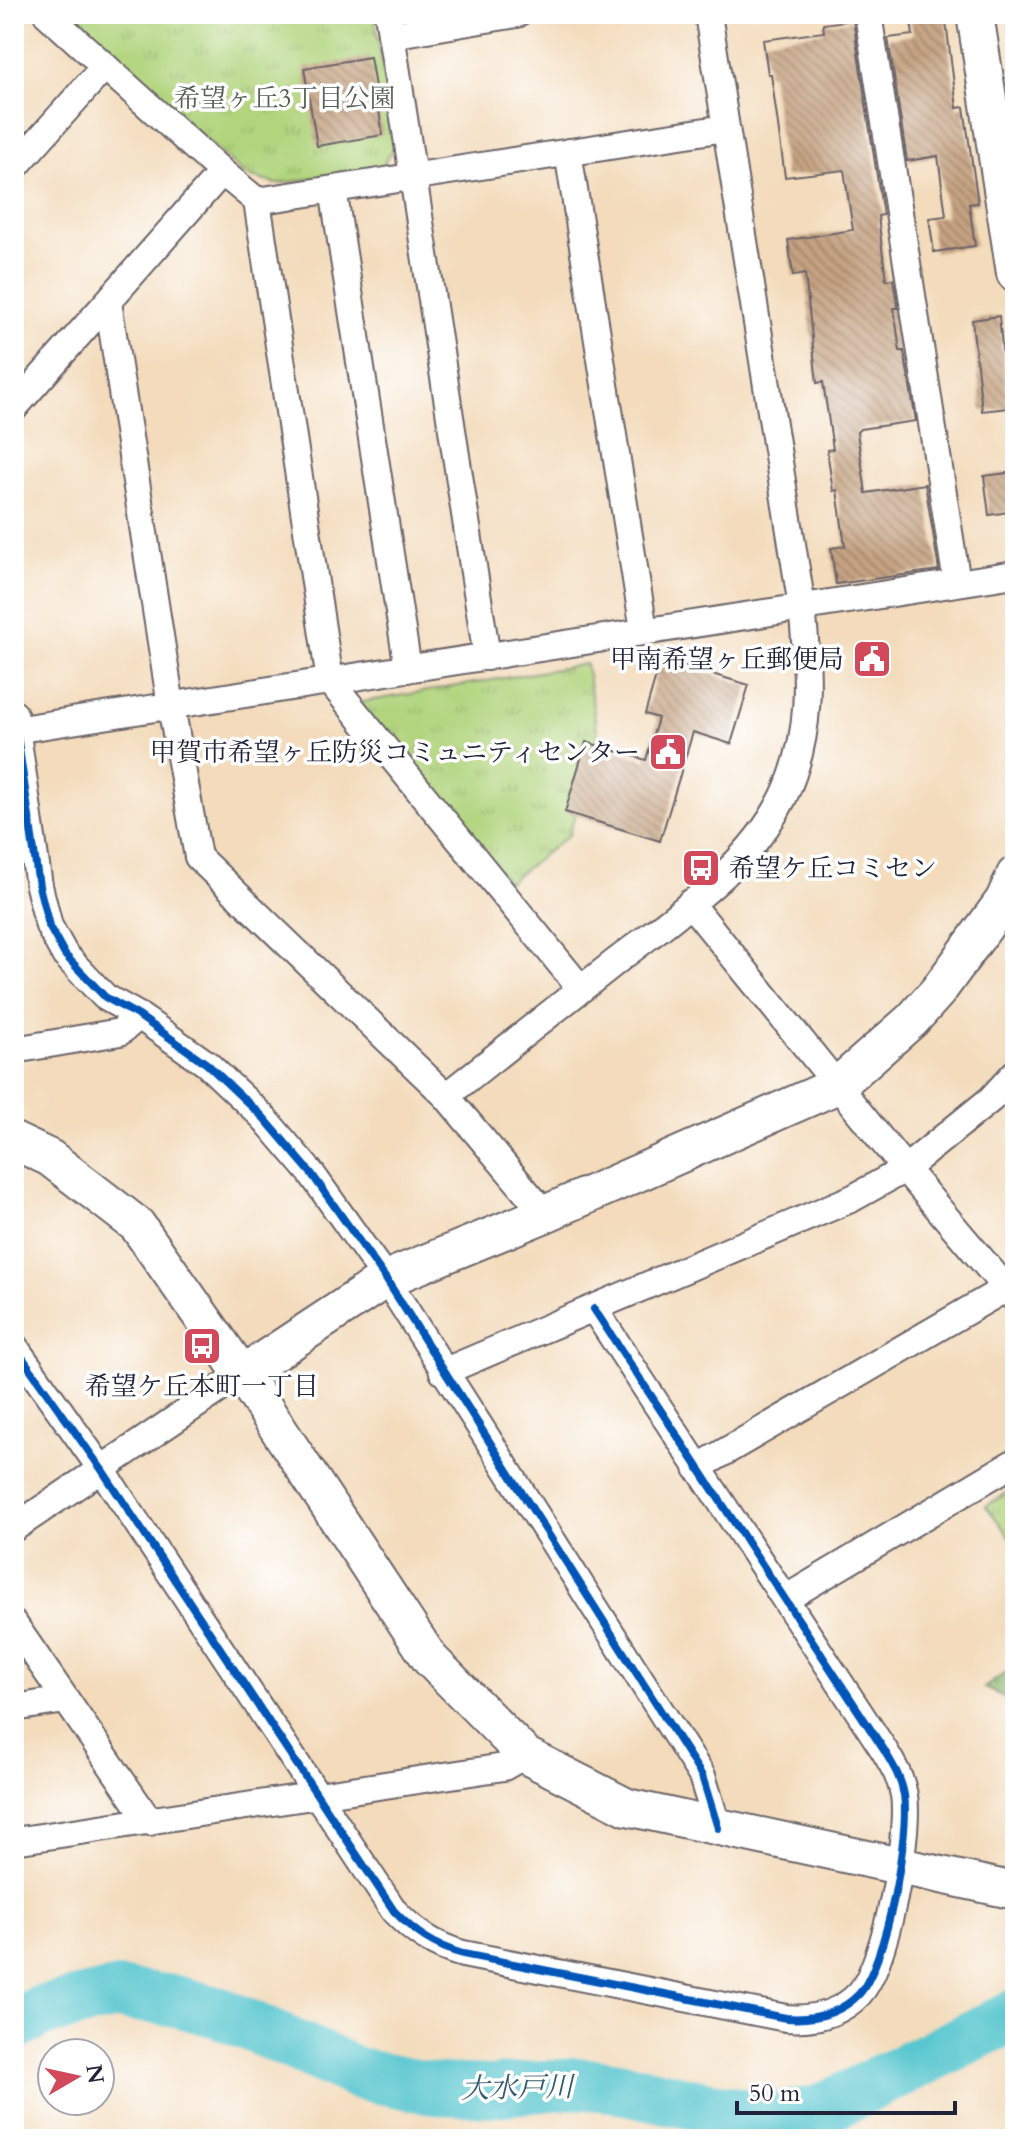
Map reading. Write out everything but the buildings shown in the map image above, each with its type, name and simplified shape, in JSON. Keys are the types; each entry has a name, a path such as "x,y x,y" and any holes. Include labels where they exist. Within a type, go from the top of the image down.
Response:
{"street":[{"path":"47,14 257,201 330,681 581,989"},
{"path":"487,657 389,25 517,14"},
{"path":"446,1096 690,903 746,851 784,796 800,749 808,701 802,607 708,14"},
{"path":"868,14 957,583"},
{"path":"975,14 1015,273"},
{"path":"14,168 105,66"},
{"path":"257,201 725,128"},
{"path":"568,152 644,630"},
{"path":"14,408 222,172"},
{"path":"333,189 408,669"},
{"path":"108,302 171,706 198,857 446,1096 545,1214"},
{"path":"718,1828 702,1776 386,1279 311,1173 263,1117 207,1064 139,1016 105,997 65,955 26,888 15,724 171,706 1015,574"},
{"path":"14,1528 386,1279 545,1214 838,1085 912,1020 929,1001 989,922 1004,900 1015,875"},
{"path":"690,903 905,1169 1012,1291 697,1468"},
{"path":"14,1050 120,1032 139,1016"},
{"path":"443,1372 853,1198 905,1169 991,1099 1015,1073"},
{"path":"14,1141 50,1158 137,1225 242,1374 430,1659 525,1755 627,1807 1015,1891"},
{"path":"14,1346 102,1470 394,1911 414,1932 438,1946 463,1954 786,2018 826,2015 859,1994 872,1976 881,1954 906,1820 904,1795 896,1768 594,1309"},
{"path":"785,1599 1015,1462"},
{"path":"14,1624 150,1822"},
{"path":"14,1708 65,1700"},
{"path":"14,1841 504,1767 525,1755"}],"green space":[{"name":"希望ヶ丘3丁目公園","path":"64,14 374,14 395,146 381,168 276,184 245,175"},
{"path":"586,664 598,737 569,835 508,882 357,703"},
{"path":"1015,1488 1015,1543 986,1506"},
{"path":"1015,1666 1015,1702 984,1688"}],"waterway":[{"name":"大水戸川","path":"14,2026 39,2012 117,1994 176,2001 221,2013 359,2074 435,2089 493,2091 574,2083 613,2086 767,2120 819,2111 1015,2015"}],"cycle path":[{"path":"14,714 39,886 49,926 65,955 105,997 139,1016 207,1064 263,1117 311,1173 386,1279 702,1776 718,1828"},
{"path":"14,1346 102,1470 394,1911 409,1925 434,1942 463,1954 786,2018 825,2015 843,2007 859,1994 869,1979 887,1929 903,1838 905,1814 901,1783 884,1750 594,1309"}],"place":[{"name":"甲南希望ヶ丘郵便局","path":"872,659"},
{"name":"甲賀市希望ヶ丘防災コミュニティセンター","path":"668,752"},
{"name":"希望ケ丘コミセン","path":"701,868"},
{"name":"希望ケ丘本町一丁目","path":"202,1346"}]}
